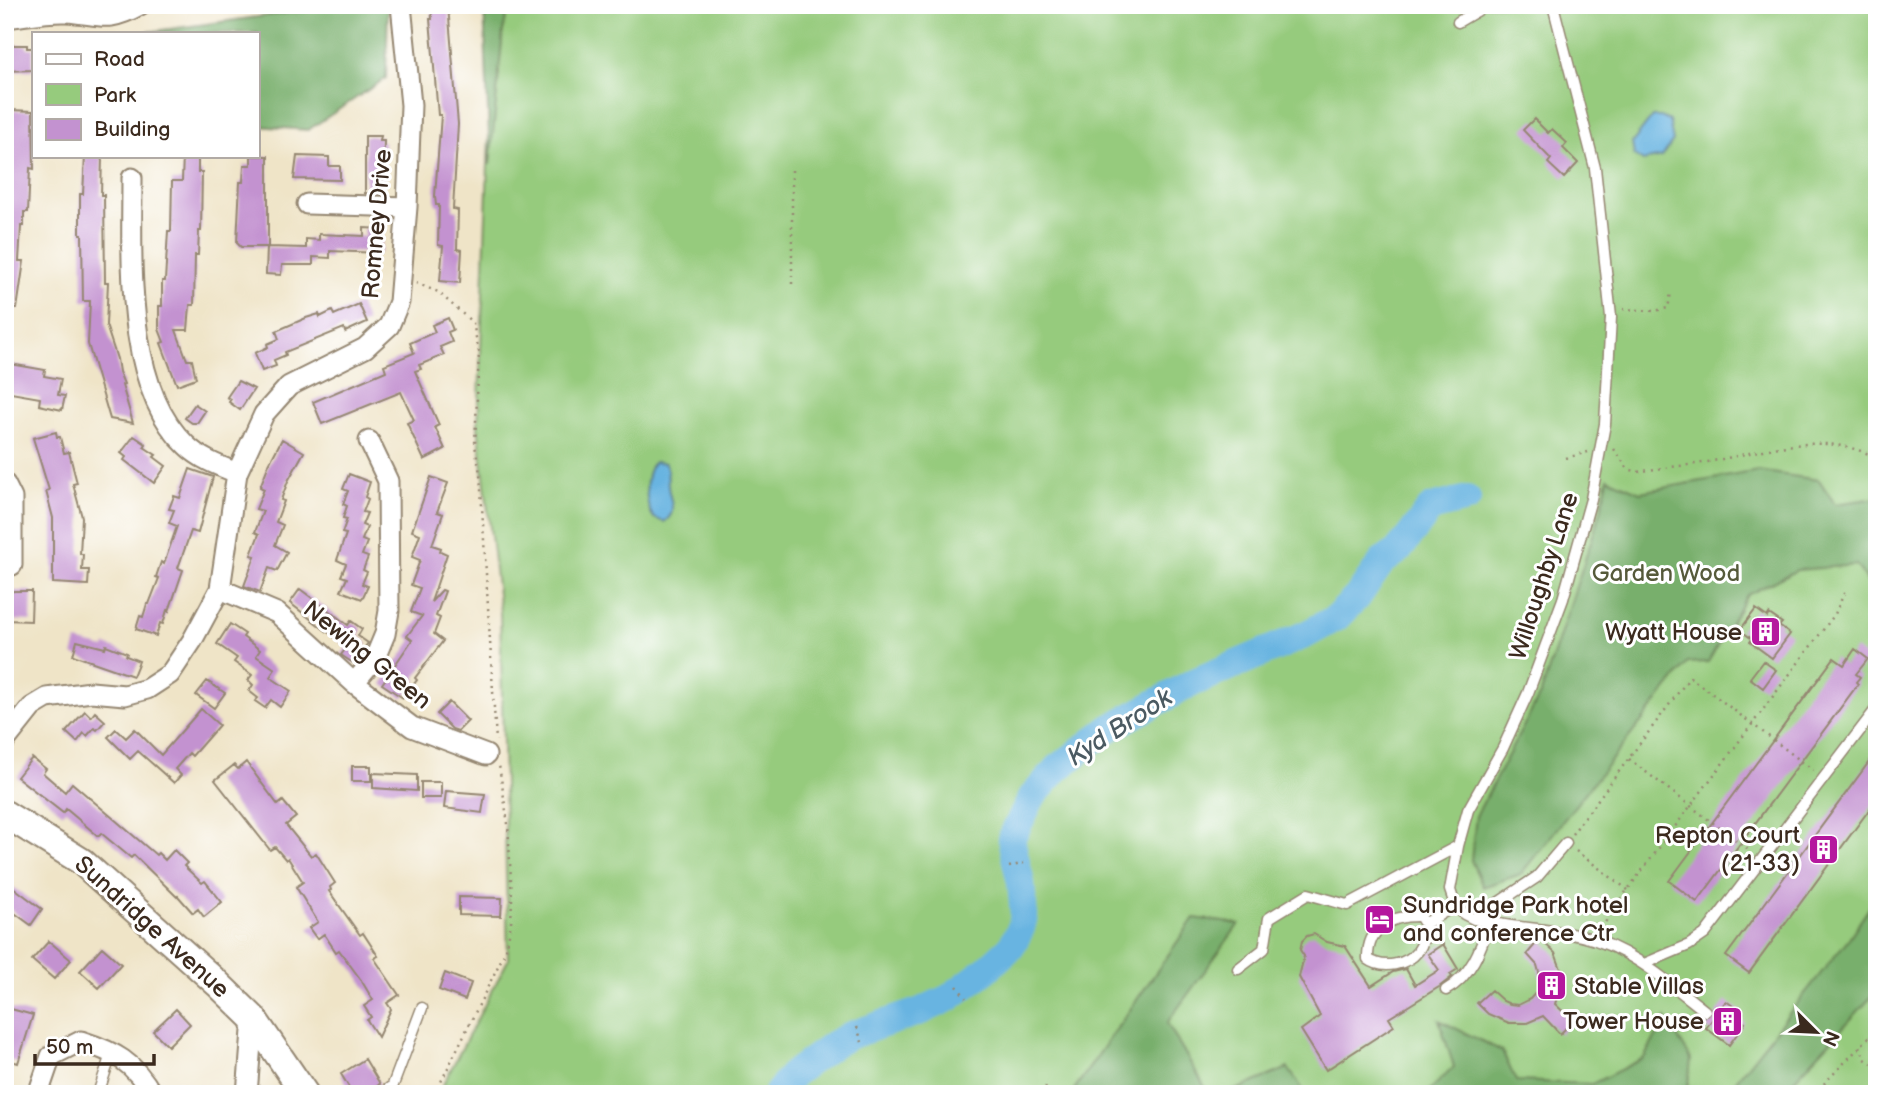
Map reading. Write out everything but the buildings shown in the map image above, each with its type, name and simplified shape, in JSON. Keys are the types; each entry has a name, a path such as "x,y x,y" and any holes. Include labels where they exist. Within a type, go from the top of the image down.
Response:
{"street":[{"path":"5,18 66,8 90,16 115,17 140,5"},
{"name":"Romney Drive","path":"5,741 32,707 47,698 91,692 125,695 147,689 170,674 192,641 220,589 237,473 264,414 289,386 365,348 389,326 399,302 402,280 411,105 401,5"},
{"path":"132,178 132,286 141,351 155,400 170,428 186,446 209,462 237,473"},
{"path":"307,204 407,207"},
{"path":"354,683 375,659 386,634 389,611 388,481 369,441"},
{"path":"5,484 12,498 12,565"},
{"name":"Newing Green","path":"220,589 276,613 354,683 412,727 494,753"},
{"name":"Sundridge Avenue","path":"5,814 81,861 253,1018 305,1094"},
{"path":"247,1094 253,1018"},
{"path":"38,1094 51,1056 81,1041 112,1051 141,1074 152,1094"}],"lane":[{"path":"1458,22 1487,5"},
{"name":"Willoughby Lane","path":"1455,905 1450,890 1468,810 1503,748 1528,694 1563,599 1591,499 1605,424 1610,308 1595,167 1553,5"},
{"path":"1644,964 1689,945 1705,934 1877,708"},
{"path":"1474,919 1537,877 1566,843"},
{"path":"1238,969 1264,949 1269,918 1308,894 1347,905 1458,846"},
{"path":"1425,924 1455,905 1464,914 1489,923 1581,936 1600,942 1644,964 1705,1011"},
{"path":"1407,915 1420,916 1425,924 1425,937 1418,951 1403,962 1384,966 1375,965 1368,959 1368,950 1375,931 1390,921 1407,915"},
{"path":"1446,990 1464,976 1483,943 1489,923"},
{"path":"382,1094 393,1085 422,1008"},
{"path":"98,1094 112,1051"}],"path":[{"path":"230,14 232,5"},
{"path":"792,170 792,288"},
{"path":"402,280 438,292 473,323 479,352 475,445 480,473 494,753 508,824 512,899 506,950 435,1094"},
{"path":"1610,308 1654,311 1668,308 1671,293"},
{"path":"1614,449 1628,469 1638,472 1709,462 1769,447 1806,443 1840,445 1877,458"},
{"path":"1566,458 1595,450"},
{"path":"1600,942 1607,917 1835,614 1845,591"},
{"path":"1566,843 1690,677 1824,778"},
{"path":"1151,702 1155,714"},
{"path":"1629,759 1762,860"},
{"path":"1576,850 1628,890"},
{"path":"1009,867 1024,863"},
{"path":"957,986 966,998"},
{"path":"857,1027 862,1042"},
{"path":"1814,1094 1877,1029"},
{"path":"1860,1046 1865,1059 1877,1067"},
{"path":"1041,1094 1047,1085"}],"green space":[{"path":"310,5 388,5 386,78 308,130 259,126 259,32 147,32 309,10"},
{"path":"484,5 509,5 503,31 490,165"},
{"path":"494,5 1877,5 1877,1094 438,1094 508,960 500,612 478,426"},
{"name":"Garden Wood","path":"1758,471 1819,480 1835,504 1877,498 1877,595 1856,565 1797,570 1747,595 1708,662 1688,663 1521,874 1483,887 1471,860 1476,816 1541,693 1601,511 1608,478 1640,492"},
{"path":"1877,896 1877,991 1781,1094 1722,1094 1733,1084 1849,938"},
{"path":"1194,918 1239,924 1167,1023 1209,1094 1071,1094"},
{"path":"1666,1018 1691,1059 1687,1094 1426,1094 1454,1067 1439,1020 1502,1051 1516,1081 1592,1084 1644,1058"},
{"path":"1288,1068 1306,1094 1226,1094"}],"water":[{"path":"1652,117 1669,121 1673,141 1662,157 1643,161 1634,155 1632,143"},
{"path":"654,462 665,463 667,469 672,510 664,522 654,518 648,505 648,474"}],"waterway":[{"name":"Kyd Brook","path":"777,1094 793,1074 834,1044 949,998 1011,947 1024,916 1021,883 1011,839 1032,797 1058,768 1110,728 1192,683 1307,634 1336,618 1359,595 1382,562 1399,550 1431,508 1467,499"}],"place":[{"name":"Wyatt House","path":"1765,632"},
{"name":"Repton Court (21-33)","path":"1823,849"},
{"name":"Sundridge Park hotel and conference Ctr","path":"1380,919"},
{"name":"Stable Villas","path":"1551,986"},
{"name":"Tower House","path":"1727,1021"}]}
